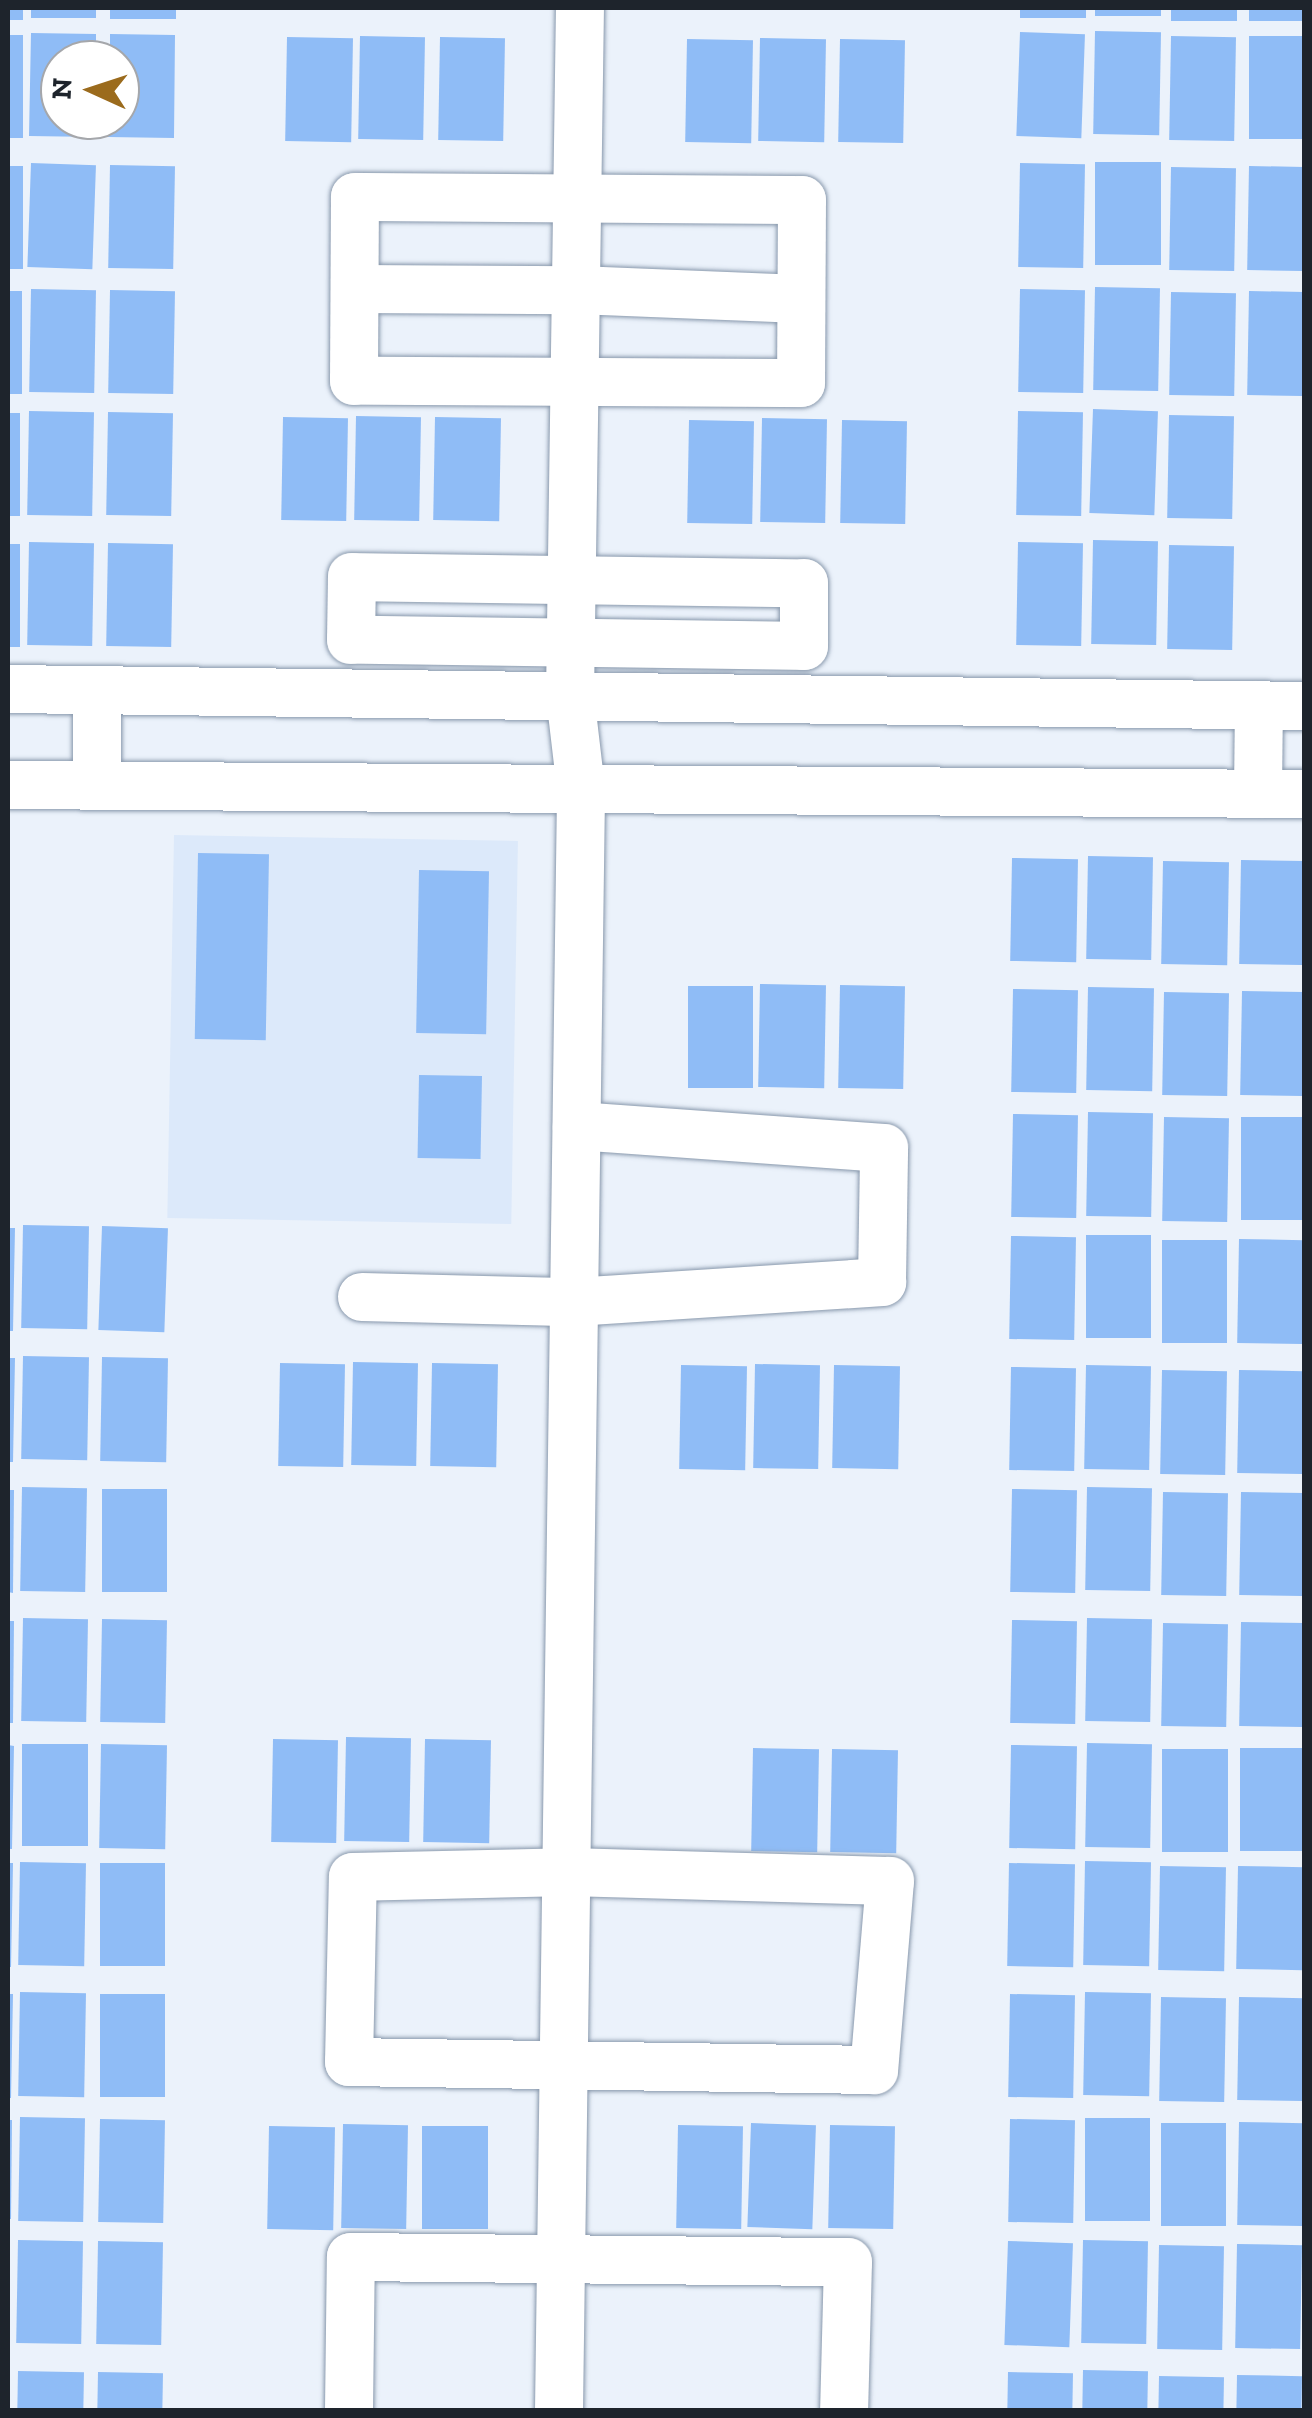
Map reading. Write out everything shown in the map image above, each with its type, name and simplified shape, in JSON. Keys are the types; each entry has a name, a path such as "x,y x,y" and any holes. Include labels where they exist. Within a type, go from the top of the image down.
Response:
{"street":[{"path":"559,2410 582,789 570,696 580,8"},
{"path":"355,197 578,198 802,200 801,383 354,381 355,197"},
{"path":"355,289 577,290 801,299"},
{"path":"352,577 573,580 804,583 804,646 351,640 352,577"},
{"path":"8,689 1282,706 1281,794 8,785"},
{"path":"97,690 97,786"},
{"path":"362,1297 574,1302 882,1282 884,1148 577,1126"},
{"path":"566,1872 890,1882 874,2070 349,2062 352,1877 566,1872"},
{"path":"349,2410 351,2257 848,2262 844,2410"}],"shaded area":[{"path":"174,835 518,841 511,1224 167,1218"}],"building":[{"path":"8,8 23,8 23,20 8,20"},
{"path":"31,8 96,8 96,18 31,18"},
{"path":"110,8 176,8 176,19 110,19"},
{"path":"1020,8 1086,8 1086,18 1020,18"},
{"path":"1095,8 1161,8 1161,16 1095,16"},
{"path":"1171,8 1237,8 1237,21 1171,21"},
{"path":"1249,8 1304,8 1304,21 1249,21"},
{"path":"1095,31 1161,32 1159,135 1093,134"},
{"path":"1020,32 1085,34 1081,138 1016,136"},
{"path":"31,33 96,34 96,40 40,40 40,136 29,136"},
{"path":"110,34 175,35 174,138 140,137 140,40 110,40"},
{"path":"8,35 23,35 23,138 8,138"},
{"path":"360,36 425,37 423,140 358,139"},
{"path":"1171,36 1236,37 1234,141 1169,140"},
{"path":"1249,36 1304,36 1304,139 1249,139"},
{"path":"287,37 353,38 351,142 285,141"},
{"path":"440,37 505,38 503,141 438,140"},
{"path":"760,38 826,39 824,142 758,141"},
{"path":"687,39 753,40 751,143 685,142"},
{"path":"840,39 905,40 903,143 838,142"},
{"path":"1095,162 1161,162 1161,265 1095,265"},
{"path":"31,163 96,165 92,269 27,267"},
{"path":"1020,163 1085,164 1083,268 1018,267"},
{"path":"110,165 175,166 173,269 108,268"},
{"path":"8,166 23,166 23,269 8,269"},
{"path":"1249,166 1304,167 1302,271 1247,270"},
{"path":"1171,167 1236,168 1234,271 1169,270"},
{"path":"1095,287 1160,288 1158,391 1093,390"},
{"path":"31,289 96,290 94,393 29,392"},
{"path":"1020,289 1085,290 1083,393 1018,392"},
{"path":"110,290 175,291 173,394 108,393"},
{"path":"8,291 22,291 22,394 8,394"},
{"path":"1249,291 1304,292 1302,396 1247,395"},
{"path":"1171,292 1236,293 1234,396 1169,395"},
{"path":"1093,409 1158,411 1154,515 1089,513"},
{"path":"29,411 94,412 92,516 27,515"},
{"path":"1018,411 1083,412 1081,516 1016,515"},
{"path":"108,412 173,413 171,516 106,515"},
{"path":"8,413 20,413 20,516 8,516"},
{"path":"1169,415 1234,416 1232,519 1167,518"},
{"path":"356,416 421,417 419,521 354,520"},
{"path":"283,417 348,418 346,521 281,520"},
{"path":"435,417 501,418 499,521 433,520"},
{"path":"762,418 827,419 825,523 760,522"},
{"path":"689,420 754,421 752,524 687,523"},
{"path":"842,420 907,421 905,524 840,523"},
{"path":"1093,540 1158,541 1156,645 1091,644"},
{"path":"29,542 94,543 92,646 27,645"},
{"path":"1018,542 1083,543 1081,646 1016,645"},
{"path":"108,543 173,544 171,647 106,646"},
{"path":"8,544 20,544 20,647 8,647"},
{"path":"1169,545 1234,546 1232,650 1167,649"},
{"path":"198,853 269,854 266,1040 195,1039"},
{"path":"1088,856 1153,857 1151,960 1086,959"},
{"path":"1012,858 1078,859 1076,962 1010,961"},
{"path":"1241,860 1304,861 1302,965 1239,964"},
{"path":"1163,861 1229,862 1227,965 1161,964"},
{"path":"419,870 489,871 486,1034 416,1033"},
{"path":"760,984 826,985 824,1088 758,1087"},
{"path":"840,985 905,986 903,1089 838,1088"},
{"path":"688,986 753,986 753,1088 688,1088"},
{"path":"1088,987 1154,988 1152,1091 1086,1090"},
{"path":"1013,989 1078,990 1076,1093 1011,1092"},
{"path":"1242,991 1304,992 1302,1096 1240,1095"},
{"path":"1164,992 1229,993 1227,1096 1162,1095"},
{"path":"419,1075 482,1076 481,1159 418,1158"},
{"path":"1088,1112 1153,1113 1151,1217 1086,1216"},
{"path":"1013,1114 1078,1115 1076,1218 1011,1217"},
{"path":"1164,1117 1229,1118 1227,1222 1162,1221"},
{"path":"1241,1117 1304,1117 1304,1220 1241,1220"},
{"path":"23,1225 89,1226 87,1329 21,1328"},
{"path":"102,1226 168,1228 164,1332 98,1330"},
{"path":"8,1228 15,1228 13,1331 8,1331"},
{"path":"1086,1235 1151,1235 1151,1338 1086,1338"},
{"path":"1011,1236 1076,1237 1074,1340 1009,1339"},
{"path":"1239,1239 1304,1240 1302,1344 1237,1343"},
{"path":"1162,1240 1227,1240 1227,1343 1162,1343"},
{"path":"23,1356 89,1357 87,1460 21,1459"},
{"path":"102,1357 168,1358 166,1462 100,1461"},
{"path":"8,1358 15,1358 13,1462 8,1462"},
{"path":"353,1362 418,1363 416,1466 351,1465"},
{"path":"280,1363 345,1364 343,1467 278,1466"},
{"path":"432,1363 498,1364 496,1467 430,1466"},
{"path":"755,1364 820,1365 818,1469 753,1468"},
{"path":"681,1365 747,1366 745,1470 679,1469"},
{"path":"834,1365 900,1366 898,1469 832,1468"},
{"path":"1086,1365 1151,1366 1149,1470 1084,1469"},
{"path":"1011,1367 1076,1368 1074,1471 1009,1470"},
{"path":"1162,1370 1227,1371 1225,1475 1160,1474"},
{"path":"1239,1370 1304,1371 1302,1474 1237,1473"},
{"path":"22,1487 87,1488 85,1592 20,1591"},
{"path":"1087,1487 1152,1488 1150,1591 1085,1590"},
{"path":"102,1489 167,1489 167,1592 102,1592"},
{"path":"1012,1489 1077,1490 1075,1593 1010,1592"},
{"path":"8,1490 14,1490 13,1593 8,1592"},
{"path":"1163,1492 1228,1493 1226,1596 1161,1595"},
{"path":"1241,1492 1304,1493 1302,1596 1239,1595"},
{"path":"23,1618 88,1619 86,1722 21,1721"},
{"path":"1087,1618 1152,1619 1150,1722 1085,1721"},
{"path":"102,1619 167,1620 165,1723 100,1722"},
{"path":"1012,1620 1077,1621 1075,1724 1010,1723"},
{"path":"8,1621 14,1621 13,1723 8,1723"},
{"path":"1241,1622 1304,1623 1302,1727 1239,1726"},
{"path":"1163,1623 1228,1624 1226,1727 1161,1726"},
{"path":"346,1737 411,1738 409,1842 344,1841"},
{"path":"273,1739 338,1740 336,1843 271,1842"},
{"path":"425,1739 491,1740 489,1843 423,1842"},
{"path":"1087,1743 1152,1744 1150,1848 1085,1847"},
{"path":"22,1744 88,1744 88,1846 22,1846"},
{"path":"101,1744 167,1745 165,1849 99,1848"},
{"path":"8,1745 14,1746 12,1849 8,1849"},
{"path":"1011,1745 1077,1746 1075,1849 1009,1848"},
{"path":"753,1748 819,1749 817,1852 751,1851"},
{"path":"1240,1748 1304,1748 1304,1851 1240,1851"},
{"path":"832,1749 898,1750 896,1853 830,1852"},
{"path":"1162,1749 1228,1749 1228,1852 1162,1852"},
{"path":"1085,1861 1151,1862 1149,1966 1083,1965"},
{"path":"20,1862 86,1863 84,1966 18,1965"},
{"path":"8,1863 13,1863 11,1967 8,1967"},
{"path":"100,1863 165,1863 165,1966 100,1966"},
{"path":"1009,1863 1075,1864 1073,1967 1007,1966"},
{"path":"1160,1866 1226,1867 1224,1971 1158,1970"},
{"path":"1238,1866 1304,1867 1302,1970 1236,1969"},
{"path":"20,1992 86,1993 84,2097 18,2096"},
{"path":"1085,1992 1151,1993 1149,2096 1083,2095"},
{"path":"8,1994 13,1994 11,2098 8,2098"},
{"path":"100,1994 165,1994 165,2097 100,2097"},
{"path":"1010,1994 1075,1995 1073,2098 1008,2097"},
{"path":"1161,1997 1226,1998 1224,2102 1159,2101"},
{"path":"1239,1997 1304,1998 1302,2101 1237,2100"},
{"path":"20,2117 85,2118 83,2222 18,2221"},
{"path":"1085,2118 1150,2118 1150,2221 1085,2221"},
{"path":"100,2119 165,2120 163,2223 98,2222"},
{"path":"1010,2119 1075,2120 1073,2223 1008,2222"},
{"path":"8,2120 12,2120 11,2219 8,2219"},
{"path":"1239,2122 1304,2123 1302,2226 1237,2225"},
{"path":"751,2123 816,2125 812,2229 747,2227"},
{"path":"1161,2123 1226,2123 1226,2226 1161,2226"},
{"path":"343,2124 408,2125 406,2229 341,2228"},
{"path":"678,2125 743,2126 741,2229 676,2228"},
{"path":"830,2125 895,2126 893,2229 828,2228"},
{"path":"269,2126 335,2127 333,2230 267,2229"},
{"path":"422,2126 488,2126 488,2229 422,2229"},
{"path":"18,2240 83,2241 81,2344 16,2343"},
{"path":"1083,2240 1148,2241 1146,2344 1081,2343"},
{"path":"98,2241 163,2242 161,2345 96,2344"},
{"path":"1008,2241 1073,2243 1069,2347 1004,2345"},
{"path":"1237,2244 1302,2245 1300,2349 1235,2348"},
{"path":"1159,2245 1224,2246 1222,2350 1157,2349"},
{"path":"1083,2370 1148,2371 1147,2410 1082,2410"},
{"path":"18,2371 84,2372 83,2410 17,2410"},
{"path":"98,2372 163,2373 162,2410 97,2410"},
{"path":"1008,2372 1073,2373 1072,2410 1007,2410"},
{"path":"1237,2375 1302,2376 1301,2410 1236,2410"},
{"path":"1159,2376 1224,2377 1223,2410 1158,2410"}]}
